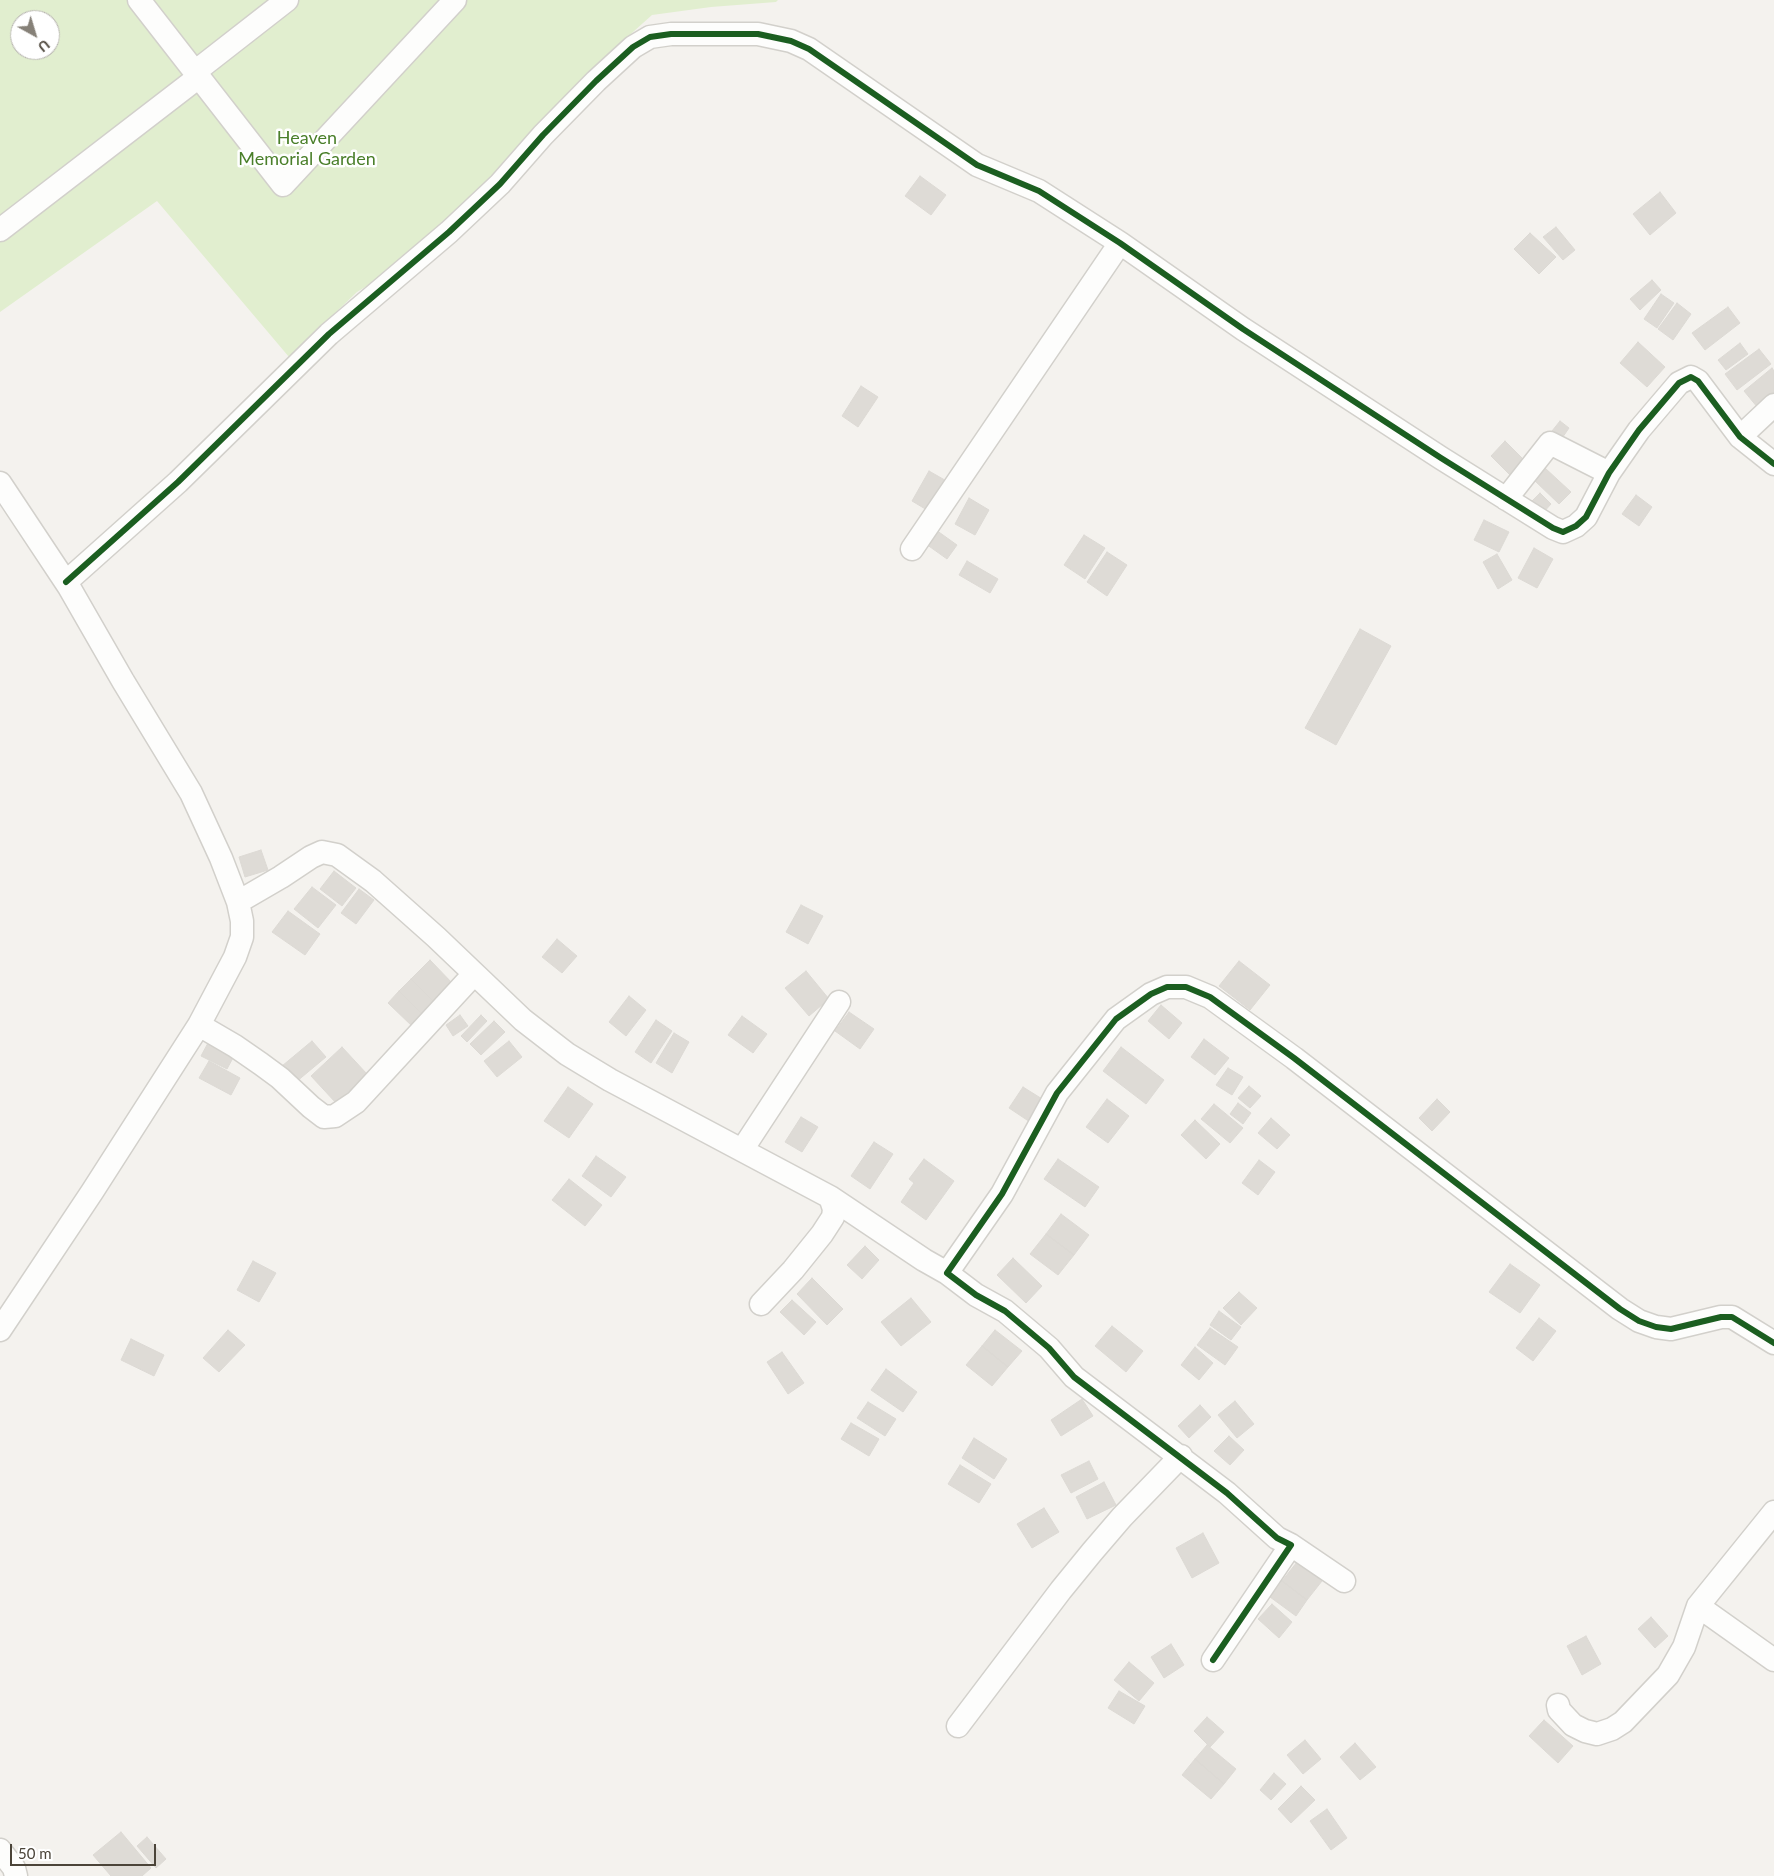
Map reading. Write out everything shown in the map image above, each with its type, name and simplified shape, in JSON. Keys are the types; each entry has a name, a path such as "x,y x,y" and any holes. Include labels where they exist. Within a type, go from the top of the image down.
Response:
{"street":[{"path":"140,0 283,185 455,0"},
{"path":"0,230 198,74 286,0"},
{"path":"66,582 178,482 336,328 449,232 500,184 543,135 596,81 633,47 650,37 671,34 758,34 791,41 809,49 977,165 1039,191 1120,243 1243,329 1506,499 1553,528 1563,532 1576,526 1586,517 1609,473 1644,423 1679,383 1691,377 1698,381 1740,437 1774,464"},
{"path":"912,549 1120,243"},
{"path":"1740,437 1774,405"},
{"path":"1506,499 1550,443 1609,473"},
{"path":"0,483 66,582 191,793 238,902 242,921 242,938 226,977 199,1025 92,1192 0,1330"},
{"path":"238,902 281,877 311,856 322,852 337,855 380,888 436,937 522,1020 567,1054 610,1080 830,1197 924,1260 947,1273 976,1295 1005,1312 1049,1348 1074,1377 1228,1492 1277,1538 1291,1545 1344,1581"},
{"path":"199,1025 235,1046 280,1078 310,1108 324,1117 335,1116 356,1102 474,974"},
{"path":"947,1273 1002,1194 1057,1093 1116,1019 1151,994 1167,987 1186,987 1210,997 1258,1032 1620,1309 1640,1321 1656,1327 1671,1329 1721,1317 1732,1317 1774,1343"},
{"path":"742,1150 839,1002"},
{"path":"761,1304 793,1270 833,1218 834,1209 830,1197"},
{"path":"958,1726 1092,1552 1122,1517 1181,1456"},
{"path":"1558,1705 1559,1710 1573,1725 1585,1731 1597,1734 1618,1726 1668,1675 1684,1647 1698,1606 1774,1512"},
{"path":"1213,1660 1291,1545"},
{"path":"1698,1606 1774,1660"},
{"path":"0,1850 14,1868 16,1876"}],"green space":[{"name":"Heaven Memorial Garden","path":"0,0 778,0 776,2 711,7 652,15 633,32 430,247 357,292 289,357 157,201 0,312"}],"building":[{"path":"920,176 946,195 931,215 905,196"},
{"path":"1660,192 1676,213 1650,235 1633,214"},
{"path":"1556,227 1575,250 1563,260 1543,237"},
{"path":"1530,233 1556,257 1539,274 1514,249"},
{"path":"1652,280 1661,290 1640,310 1630,299"},
{"path":"1661,294 1674,303 1657,328 1644,319"},
{"path":"1677,303 1691,314 1673,340 1658,329"},
{"path":"1728,307 1740,323 1705,350 1692,333"},
{"path":"1638,342 1665,367 1647,387 1620,363"},
{"path":"1740,343 1748,354 1726,370 1718,360"},
{"path":"1759,349 1771,364 1737,390 1725,374"},
{"path":"1772,368 1774,371 1774,394 1758,408 1744,391"},
{"path":"861,386 878,397 858,427 842,416"},
{"path":"1560,421 1569,428 1558,444 1548,436"},
{"path":"1505,441 1529,465 1514,479 1491,456"},
{"path":"1545,468 1571,492 1559,504 1534,480"},
{"path":"929,471 950,483 932,513 912,501"},
{"path":"1540,493 1551,504 1542,514 1530,503"},
{"path":"1636,495 1652,507 1639,526 1622,514"},
{"path":"969,498 989,510 975,535 955,524"},
{"path":"1484,520 1509,532 1499,552 1474,540"},
{"path":"936,530 957,545 947,559 926,544"},
{"path":"1084,535 1105,548 1085,579 1064,565"},
{"path":"1534,548 1553,559 1537,588 1518,578"},
{"path":"1107,552 1127,565 1107,596 1087,582"},
{"path":"1497,554 1512,580 1498,589 1483,562"},
{"path":"967,561 998,579 990,593 959,575"},
{"path":"1360,629 1391,646 1336,745 1305,728"},
{"path":"261,850 268,870 245,877 239,857"},
{"path":"334,871 356,888 342,906 320,889"},
{"path":"312,887 336,905 318,928 294,909"},
{"path":"359,889 374,900 356,924 341,913"},
{"path":"801,905 823,916 808,944 786,932"},
{"path":"288,911 320,934 305,955 272,932"},
{"path":"557,939 577,956 562,973 542,957"},
{"path":"430,960 455,986 436,1004 411,979"},
{"path":"1239,961 1270,985 1250,1010 1219,986"},
{"path":"806,971 829,999 809,1016 785,988"},
{"path":"411,979 436,1004 424,1016 399,991"},
{"path":"399,991 424,1016 413,1027 388,1003"},
{"path":"629,996 646,1010 626,1036 609,1022"},
{"path":"1161,1005 1182,1023 1169,1039 1148,1021"},
{"path":"849,1012 874,1029 860,1049 835,1031"},
{"path":"460,1015 468,1026 453,1036 446,1025"},
{"path":"481,1015 487,1021 467,1042 461,1036"},
{"path":"742,1016 767,1034 753,1053 728,1035"},
{"path":"656,1020 672,1031 651,1063 635,1052"},
{"path":"494,1021 505,1032 481,1055 470,1044"},
{"path":"674,1033 689,1042 672,1073 656,1063"},
{"path":"1204,1039 1229,1058 1215,1075 1191,1057"},
{"path":"312,1041 326,1057 296,1082 282,1066"},
{"path":"509,1041 522,1057 497,1077 484,1061"},
{"path":"208,1043 234,1056 227,1069 201,1056"},
{"path":"342,1047 367,1074 336,1103 311,1076"},
{"path":"1121,1047 1164,1080 1146,1104 1103,1071"},
{"path":"209,1061 240,1078 231,1095 199,1078"},
{"path":"1228,1068 1243,1077 1232,1095 1216,1085"},
{"path":"1249,1086 1261,1096 1250,1108 1238,1098"},
{"path":"568,1087 593,1104 569,1138 544,1121"},
{"path":"1023,1087 1047,1102 1033,1124 1009,1108"},
{"path":"1107,1099 1129,1116 1108,1143 1086,1127"},
{"path":"1437,1099 1450,1112 1432,1131 1419,1118"},
{"path":"1238,1103 1251,1113 1243,1124 1230,1114"},
{"path":"1214,1104 1243,1128 1230,1143 1201,1119"},
{"path":"801,1117 818,1127 802,1152 785,1142"},
{"path":"1271,1118 1290,1135 1277,1149 1258,1133"},
{"path":"1195,1120 1220,1144 1206,1159 1181,1135"},
{"path":"874,1142 893,1154 870,1189 851,1176"},
{"path":"596,1156 626,1177 611,1197 582,1176"},
{"path":"924,1159 954,1181 926,1220 901,1202 914,1183 909,1179"},
{"path":"1058,1159 1099,1187 1085,1207 1044,1179"},
{"path":"1259,1160 1275,1172 1258,1195 1242,1183"},
{"path":"569,1179 602,1205 585,1226 552,1200"},
{"path":"1061,1214 1089,1235 1074,1255 1046,1234"},
{"path":"1046,1234 1074,1255 1058,1275 1030,1254"},
{"path":"865,1246 879,1260 862,1279 847,1265"},
{"path":"1013,1258 1042,1286 1026,1303 997,1275"},
{"path":"253,1261 276,1273 259,1302 237,1290"},
{"path":"1510,1264 1540,1285 1520,1313 1489,1292"},
{"path":"812,1278 843,1309 827,1325 797,1294"},
{"path":"1239,1292 1257,1308 1241,1325 1223,1308"},
{"path":"911,1298 931,1322 901,1346 881,1322"},
{"path":"792,1300 816,1322 804,1335 780,1312"},
{"path":"1219,1311 1241,1327 1231,1340 1210,1325"},
{"path":"1539,1318 1556,1331 1533,1361 1516,1348"},
{"path":"1112,1326 1143,1351 1126,1372 1095,1346"},
{"path":"1210,1328 1238,1347 1225,1365 1197,1345"},
{"path":"228,1330 245,1345 219,1372 203,1358"},
{"path":"995,1330 1022,1351 1008,1367 982,1346"},
{"path":"131,1339 164,1355 154,1376 121,1360"},
{"path":"982,1346 1008,1367 992,1386 966,1365"},
{"path":"1195,1347 1213,1363 1199,1380 1181,1365"},
{"path":"782,1352 804,1383 788,1394 767,1362"},
{"path":"886,1369 917,1392 903,1412 871,1390"},
{"path":"1082,1399 1093,1416 1061,1436 1051,1420"},
{"path":"1235,1401 1254,1424 1237,1438 1218,1415"},
{"path":"868,1402 896,1419 885,1436 857,1418"},
{"path":"1200,1405 1211,1417 1189,1438 1178,1426"},
{"path":"851,1423 879,1439 869,1456 841,1439"},
{"path":"1229,1436 1244,1450 1230,1465 1214,1451"},
{"path":"974,1438 1007,1459 994,1479 962,1458"},
{"path":"1089,1461 1098,1479 1071,1493 1061,1475"},
{"path":"960,1465 991,1484 979,1503 948,1484"},
{"path":"1104,1482 1116,1505 1087,1519 1076,1497"},
{"path":"1044,1508 1059,1532 1032,1548 1017,1524"},
{"path":"1203,1533 1219,1563 1192,1578 1176,1548"},
{"path":"1297,1562 1322,1581 1307,1600 1282,1581"},
{"path":"1282,1581 1307,1600 1296,1616 1270,1597"},
{"path":"1272,1604 1292,1622 1279,1638 1258,1619"},
{"path":"1651,1617 1668,1636 1655,1648 1638,1629"},
{"path":"1586,1636 1601,1664 1582,1675 1567,1646"},
{"path":"1171,1644 1184,1665 1164,1678 1151,1657"},
{"path":"1129,1662 1154,1683 1139,1701 1114,1680"},
{"path":"1119,1691 1145,1706 1134,1724 1108,1708"},
{"path":"1207,1717 1224,1732 1210,1747 1194,1731"},
{"path":"1544,1720 1573,1746 1558,1763 1529,1736"},
{"path":"1305,1740 1321,1759 1303,1774 1287,1755"},
{"path":"1355,1743 1376,1767 1360,1780 1340,1757"},
{"path":"1207,1745 1236,1769 1224,1784 1195,1759"},
{"path":"1195,1759 1224,1784 1211,1799 1182,1775"},
{"path":"1274,1773 1286,1784 1271,1800 1260,1790"},
{"path":"1301,1786 1315,1800 1291,1823 1278,1809"},
{"path":"1327,1809 1347,1838 1331,1850 1310,1821"},
{"path":"121,1832 151,1868 142,1876 111,1876 93,1855"},
{"path":"147,1837 166,1859 156,1868 137,1846"}],"cycle path":[{"path":"66,582 178,482 329,334 449,232 500,184 543,135 596,81 633,47 650,37 671,34 758,34 791,41 809,49 977,165 1039,191 1120,243 1243,329 1441,458 1553,528 1563,532 1576,526 1586,517 1609,473 1639,430 1679,383 1691,377 1698,381 1740,437 1774,464"},
{"path":"1213,1660 1291,1545 1277,1538 1227,1493 1074,1377 1049,1348 1005,1311 976,1295 947,1273 1002,1194 1057,1093 1116,1019 1151,994 1167,987 1186,987 1210,997 1294,1058 1620,1309 1639,1321 1656,1327 1671,1329 1721,1317 1732,1317 1774,1343"}]}
